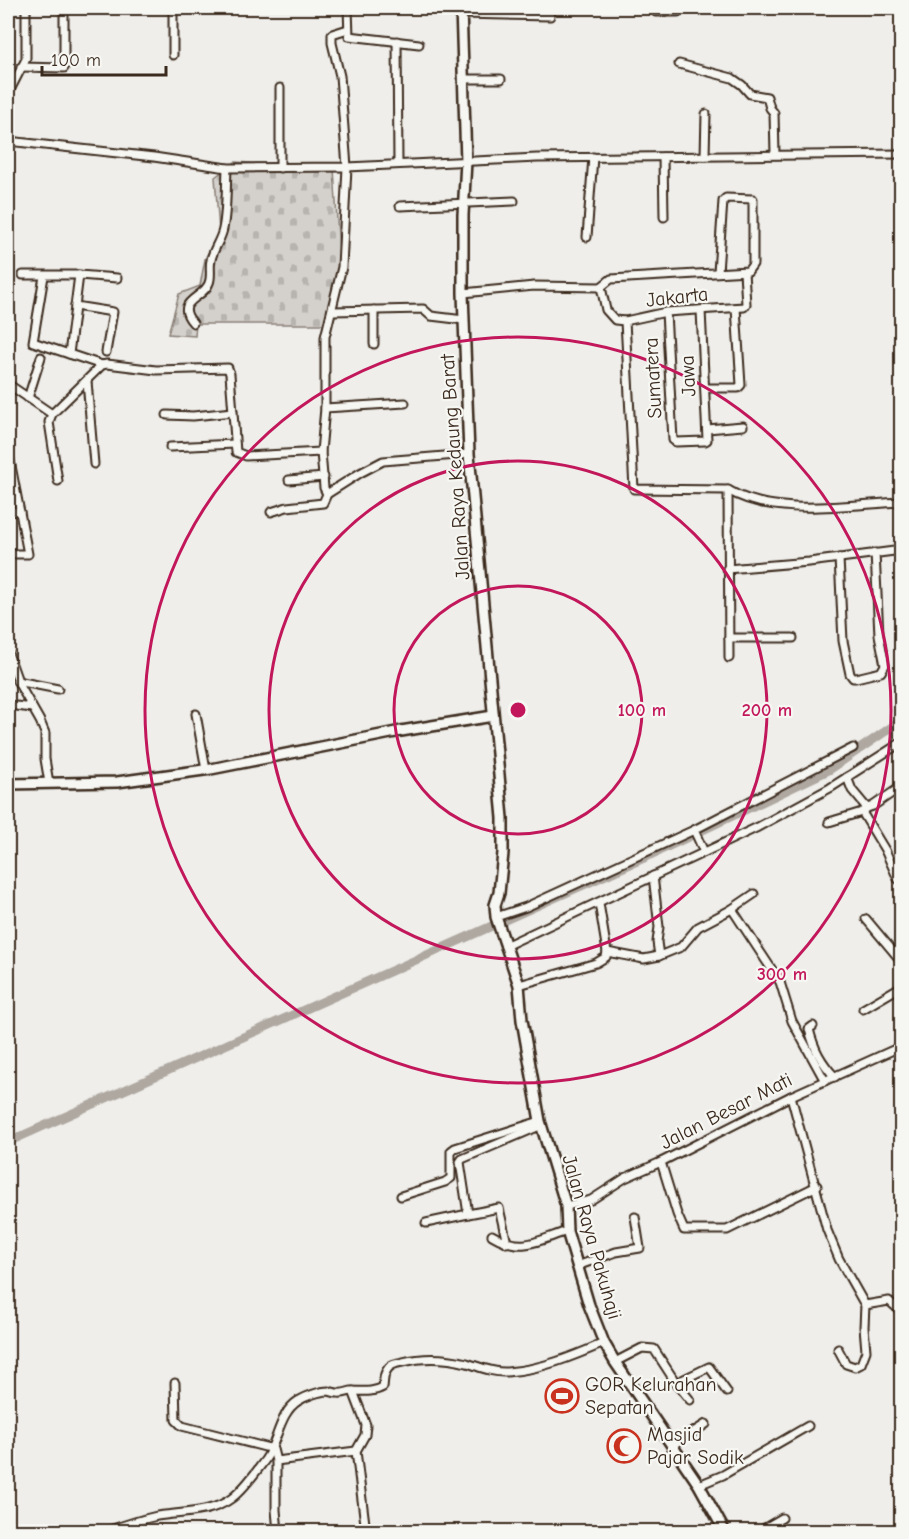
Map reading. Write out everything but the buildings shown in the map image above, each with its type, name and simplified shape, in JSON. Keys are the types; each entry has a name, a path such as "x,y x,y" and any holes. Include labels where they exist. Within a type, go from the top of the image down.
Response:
{"street":[{"path":"8,94 26,59 26,8"},
{"path":"21,67 64,68 64,8"},
{"path":"173,8 173,55"},
{"path":"348,8 350,36 419,44"},
{"path":"656,12 678,12 681,8"},
{"path":"461,11 550,16"},
{"name":"Jalan Raya Kedaung Barat","path":"461,11 466,161 463,204 463,293 469,454 503,818 503,853 499,893 495,904 497,920"},
{"path":"327,494 324,488 321,452 325,408 325,337 342,267 347,167 340,76 332,34 348,29"},
{"path":"397,41 398,164"},
{"path":"679,64 732,78 750,94 767,97 774,113 775,154"},
{"path":"463,79 501,79"},
{"path":"280,88 280,168"},
{"path":"705,156 706,114"},
{"path":"8,141 227,168 347,167 593,157 902,154"},
{"path":"587,237 593,157"},
{"path":"663,157 664,217"},
{"path":"193,323 186,309 210,283 211,258 223,228 227,168"},
{"path":"8,169 8,178"},
{"name":"Jakarta","path":"463,293 534,286 601,287 611,279 748,271 753,264 753,199 726,198 723,201 718,272"},
{"path":"400,206 514,201"},
{"name":"Jakarta","path":"601,287 606,310 615,320 625,321 666,312 744,307 746,304 744,272"},
{"path":"23,275 80,275 117,278"},
{"path":"69,354 80,275"},
{"path":"44,276 33,342 102,365 156,369 228,368 236,452 246,456 321,452"},
{"path":"75,306 113,312 106,352"},
{"path":"705,388 740,387 736,308"},
{"path":"333,311 423,309 431,316 464,320"},
{"path":"374,310 374,344"},
{"name":"Jawa","path":"701,310 707,440"},
{"name":"Sumatera","path":"666,312 674,441 707,440"},
{"path":"625,321 634,489 728,490 764,504 797,507 902,502"},
{"path":"28,398 41,357"},
{"path":"58,481 48,424 52,414 102,365"},
{"path":"87,381 94,464"},
{"path":"8,384 52,414"},
{"path":"325,408 405,404"},
{"path":"167,416 233,412"},
{"path":"707,429 743,426"},
{"path":"170,447 235,444"},
{"path":"8,450 28,554 8,554"},
{"path":"271,512 288,507 323,503 327,494 382,461 469,454"},
{"path":"289,480 324,477"},
{"path":"728,490 729,658"},
{"path":"8,511 20,512"},
{"path":"727,568 902,550"},
{"path":"839,558 843,641 850,674 856,678 881,672 885,665 879,636 875,554"},
{"path":"729,638 794,638"},
{"path":"8,653 17,681 45,733 45,759 49,783"},
{"path":"17,681 58,689"},
{"path":"8,705 33,708"},
{"path":"196,714 206,770"},
{"path":"8,784 117,782 206,770 401,731 493,716"},
{"path":"504,942 598,903 702,850 758,827 847,777 902,742"},
{"path":"497,920 694,831 853,748"},
{"path":"847,777 898,879"},
{"path":"828,822 865,810 902,786"},
{"path":"694,831 702,850"},
{"path":"653,876 659,927 657,942 659,956"},
{"path":"607,952 644,959 659,956 681,947 698,927 754,894"},
{"path":"519,985 596,963 606,957 598,903"},
{"path":"732,909 780,982 792,1022 825,1081"},
{"path":"866,919 902,962"},
{"name":"Jalan Raya Pakuhaji","path":"497,920 519,985 522,1020 541,1123 566,1206 567,1231 589,1305 604,1343 615,1362 699,1485 725,1532"},
{"path":"863,1009 902,986"},
{"path":"813,1026 809,1029 821,1062 835,1077"},
{"name":"Jalan Besar Mati","path":"566,1206 591,1200 625,1178 791,1096 902,1046"},
{"path":"791,1096 827,1230 839,1259 866,1305 864,1327 867,1351 861,1364 855,1367 846,1364 838,1349"},
{"path":"401,1196 437,1186 451,1178 451,1151 455,1148 541,1123"},
{"path":"468,1214 461,1174 462,1159 541,1123"},
{"path":"661,1162 676,1214 684,1230 727,1230 817,1186"},
{"path":"426,1223 499,1208 507,1243"},
{"path":"577,1266 616,1252 640,1248 635,1216"},
{"path":"492,1235 507,1243 524,1245 567,1231"},
{"path":"866,1305 889,1300 900,1311"},
{"path":"104,1532 129,1528 145,1519 192,1512 221,1504 232,1498 273,1449 286,1414 296,1402 324,1392 337,1394 381,1389 388,1368 393,1364 421,1359 443,1360 464,1362 499,1372 512,1372 528,1370 604,1343"},
{"path":"615,1362 642,1348 656,1350 676,1383 690,1400"},
{"path":"676,1383 709,1367 727,1392"},
{"path":"174,1383 178,1424 273,1449"},
{"path":"353,1391 366,1425 356,1451 366,1532"},
{"path":"671,1446 705,1424"},
{"path":"699,1485 808,1426"},
{"path":"273,1449 276,1461 278,1532"},
{"path":"276,1461 356,1451"},
{"path":"758,1532 782,1518"}],"green space":[{"path":"235,162 267,164 273,171 334,168 340,270 325,324 196,324 195,336 168,334 179,294 200,286 205,259 219,231 215,177"}],"waterway":[{"path":"8,1142 642,859 829,770 902,720"}],"place":[{"name":"GOR Kelurahan Sepatan","path":"562,1396"},
{"name":"Masjid Pajar Sodik","path":"624,1446"}]}
